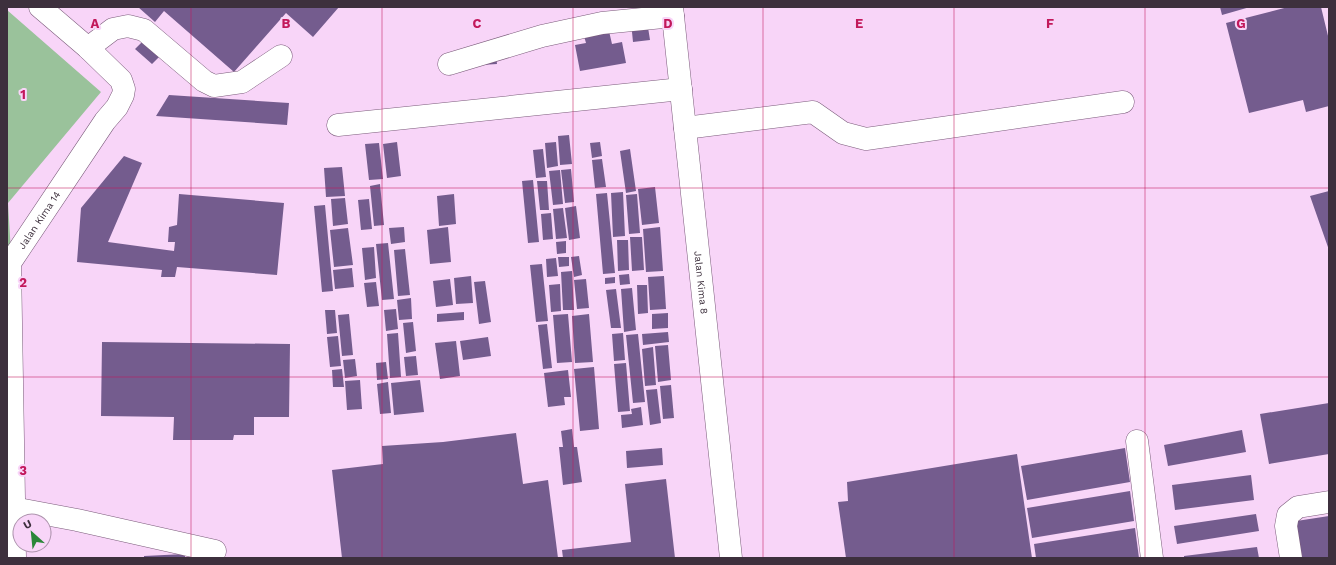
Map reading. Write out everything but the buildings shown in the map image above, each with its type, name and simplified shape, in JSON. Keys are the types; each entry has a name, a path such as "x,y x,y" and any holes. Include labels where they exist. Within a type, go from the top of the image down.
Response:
{"street":[{"name":"Jalan Kima 14","path":"15,558 9,263 116,107 123,95 124,89 121,80 88,48 40,7"},
{"path":"449,64 550,34 602,23 673,11"},
{"name":"Jalan Kima 8","path":"673,11 730,558"},
{"path":"88,48 113,29 128,26 144,30 204,81 214,86 242,82 281,56"},
{"path":"338,125 681,89"},
{"path":"685,128 813,112 843,133 866,139 1123,102"},
{"path":"1137,441 1152,558"},
{"path":"1291,558 1286,526 1288,515 1298,507 1329,502"},
{"path":"13,508 77,520 215,551"}],"green space":[{"path":"7,10 101,92 8,203 24,467 15,513 12,513 12,531 7,558"}]}
